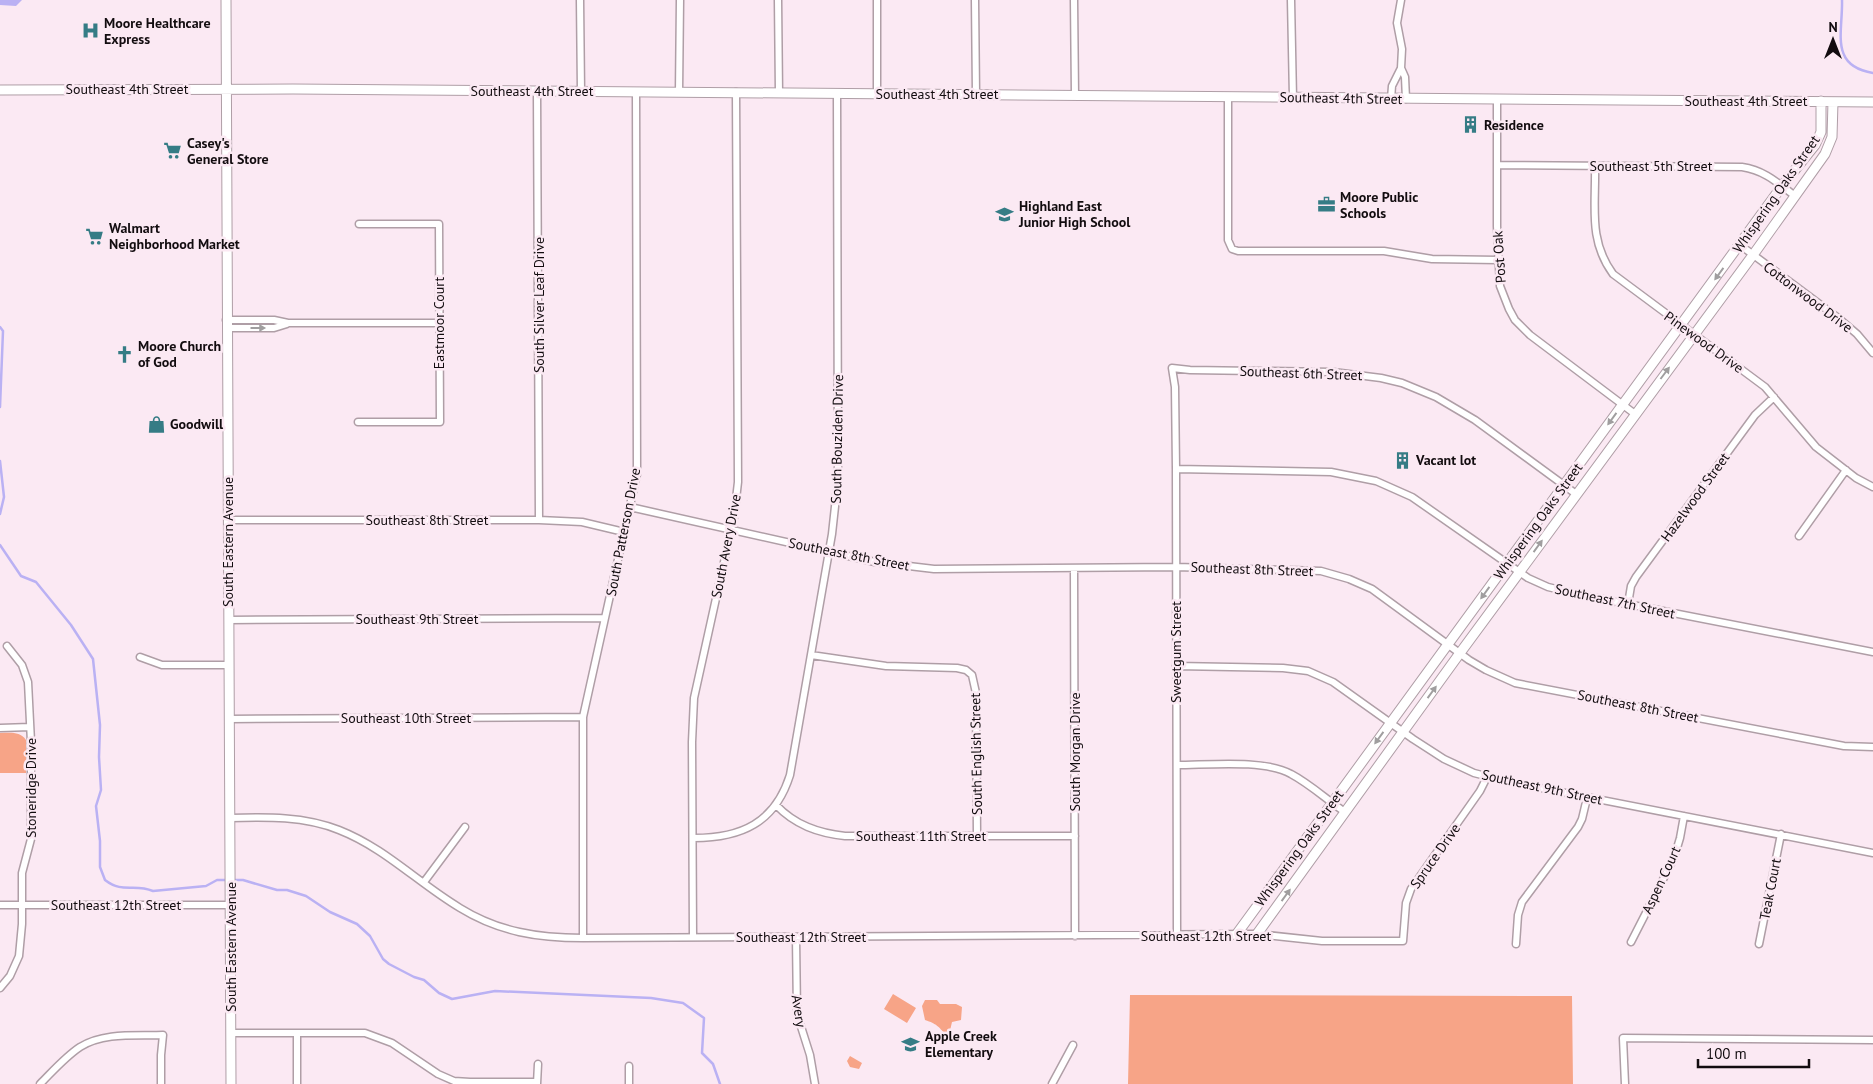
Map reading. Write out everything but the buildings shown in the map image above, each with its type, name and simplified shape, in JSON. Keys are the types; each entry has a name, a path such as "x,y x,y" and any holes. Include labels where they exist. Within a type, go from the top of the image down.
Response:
{"main road":[{"name":"South Eastern Avenue","path":"226,0 226,324 232,1084"},
{"name":"Southeast 4th Street","path":"0,90 226,89 736,92 1873,102"},
{"name":"Whispering Oaks Street","path":"1236,935 1506,563 1782,186 1815,144 1821,132 1821,101"},
{"name":"Whispering Oaks Street","path":"1257,934 1519,572 1795,196 1830,145 1833,102"}],"street":[{"path":"580,0 581,92"},
{"path":"679,92 680,0"},
{"path":"778,0 778,93"},
{"path":"877,0 877,94"},
{"path":"976,0 976,94"},
{"path":"1074,0 1075,95"},
{"path":"1291,0 1292,98"},
{"path":"1391,99 1392,86 1401,68 1402,49 1397,24 1401,0"},
{"path":"1401,68 1405,77 1406,99"},
{"name":"South Silver Leaf Drive","path":"537,91 540,520"},
{"name":"South Patterson Drive","path":"583,938 583,717 636,474 636,92"},
{"name":"South Avery Drive","path":"693,937 694,838 692,742 694,698 731,530 738,482 736,92"},
{"name":"South Bouziden Drive","path":"694,838 712,838 742,831 765,816 776,805 783,794 790,775 829,552 838,478 836,93"},
{"path":"1228,97 1228,240 1232,249 1248,251 1384,251 1432,259 1498,260"},
{"name":"Post Oak","path":"1497,98 1498,260 1503,297 1515,320 1540,344 1635,414"},
{"name":"Southeast 5th Street","path":"1498,165 1742,167 1757,169 1795,196"},
{"name":"Pinewood Drive","path":"1595,166 1597,240 1602,257 1613,274 1751,376 1774,397 1791,420 1816,447 1865,484 1873,487"},
{"name":"Eastmoor Court","path":"358,422 440,422 439,224 359,224"},
{"name":"Cottonwood Drive","path":"1740,245 1837,317 1857,334 1873,353"},
{"path":"226,324 274,320 288,323 438,323"},
{"name":"Sweetgum Street","path":"1172,368 1175,387 1176,469 1177,936"},
{"name":"Southeast 6th Street","path":"1172,368 1190,370 1333,372 1381,378 1402,383 1453,406 1475,420 1576,494"},
{"name":"Hazelwood Street","path":"1628,604 1631,586 1636,577 1755,415 1774,397"},
{"name":"Southeast 7th Street","path":"1176,469 1331,472 1376,481 1412,497 1519,572 1554,588 1873,652"},
{"path":"1799,536 1846,470"},
{"name":"Southeast 8th Street","path":"630,507 829,552 894,565 934,569 1176,568 1299,570 1338,575 1372,589 1460,653 1486,670 1508,680 1525,685 1844,746 1873,748"},
{"name":"Southeast 8th Street","path":"229,520 540,520 582,522 624,532"},
{"name":"South Morgan Drive","path":"1074,568 1075,936"},
{"name":"Southeast 9th Street","path":"229,620 605,618"},
{"name":"Stoneridge Drive","path":"0,988 10,976 19,956 21,942 22,868 31,839 29,688 26,672 18,658 7,646"},
{"name":"South English Street","path":"811,655 886,666 957,668 970,672 974,680 976,693 977,836"},
{"path":"140,657 162,665 229,665"},
{"name":"Southeast 9th Street","path":"1176,666 1283,668 1308,671 1333,682 1444,759 1459,767 1487,777 1873,853"},
{"name":"Southeast 10th Street","path":"230,719 583,717"},
{"path":"0,728 30,728"},
{"path":"1177,765 1256,765 1273,767 1291,774 1345,812"},
{"name":"Spruce Drive","path":"1403,941 1406,903 1411,889 1480,792 1487,777"},
{"path":"1516,944 1518,915 1522,902 1578,827 1587,798"},
{"name":"Southeast 11th Street","path":"776,805 802,825 830,835 1075,836"},
{"name":"Aspen Court","path":"1631,942 1674,858 1684,816"},
{"name":"Southeast 12th Street","path":"230,818 291,819 314,822 339,830 378,849 459,908 485,921 525,934 583,938 1177,936 1257,934 1322,941 1403,941"},
{"path":"424,882 465,827"},
{"name":"Teak Court","path":"1760,944 1781,834"},
{"name":"Southeast 12th Street","path":"0,905 231,905"},
{"name":"Avery","path":"796,937 797,1014 810,1055 815,1084"},
{"path":"231,1034 353,1032 375,1036 392,1043 438,1074 454,1081 537,1083 538,1064"},
{"path":"297,1033 297,1084"},
{"path":"40,1084 71,1054 90,1042 115,1036 163,1035 161,1084"},
{"path":"1625,1084 1623,1038 1873,1040"},
{"path":"1052,1084 1073,1046"},
{"path":"629,1066 629,1084"}],"shaded area":[{"path":"0,0 22,0 16,6 0,5"},
{"path":"0,733 18,734 26,740 26,773 0,773"},
{"path":"893,994 916,1008 907,1023 884,1009"},
{"path":"1130,995 1572,996 1573,1084 1128,1084"},
{"path":"925,1000 937,1000 940,1004 956,1004 962,1007 961,1020 952,1022 949,1035 946,1035 935,1024 925,1020 922,1006"},
{"path":"850,1056 862,1063 859,1069 850,1067 847,1061"}],"waterway":[{"path":"1842,0 1841,46 1844,55 1850,63 1859,69 1873,73"},
{"path":"0,327 3,331 0,407"},
{"path":"0,461 4,497 0,514"},
{"path":"0,545 21,576 36,582 71,625 93,659 100,725 101,790 96,806 100,841 100,867 105,880 123,888 140,888 153,891 206,886 217,880 228,880"},
{"path":"233,880 243,880 306,896 330,912 357,924 370,936 383,959 389,964 424,980 439,993 452,999 495,991 651,998 683,1003 704,1018 702,1053 713,1064 720,1084"}],"place":[{"name":"Moore Healthcare Express","path":"90,31"},
{"name":"Residence","path":"1470,125"},
{"name":"Casey's General Store","path":"173,151"},
{"name":"Moore Public Schools","path":"1326,205"},
{"name":"Highland East Junior High School","path":"1005,214"},
{"name":"Walmart Neighborhood Market","path":"95,236"},
{"name":"Moore Church of God","path":"124,354"},
{"name":"Goodwill","path":"156,424"},
{"name":"Vacant lot","path":"1402,460"},
{"name":"Apple Creek Elementary","path":"911,1044"}]}
